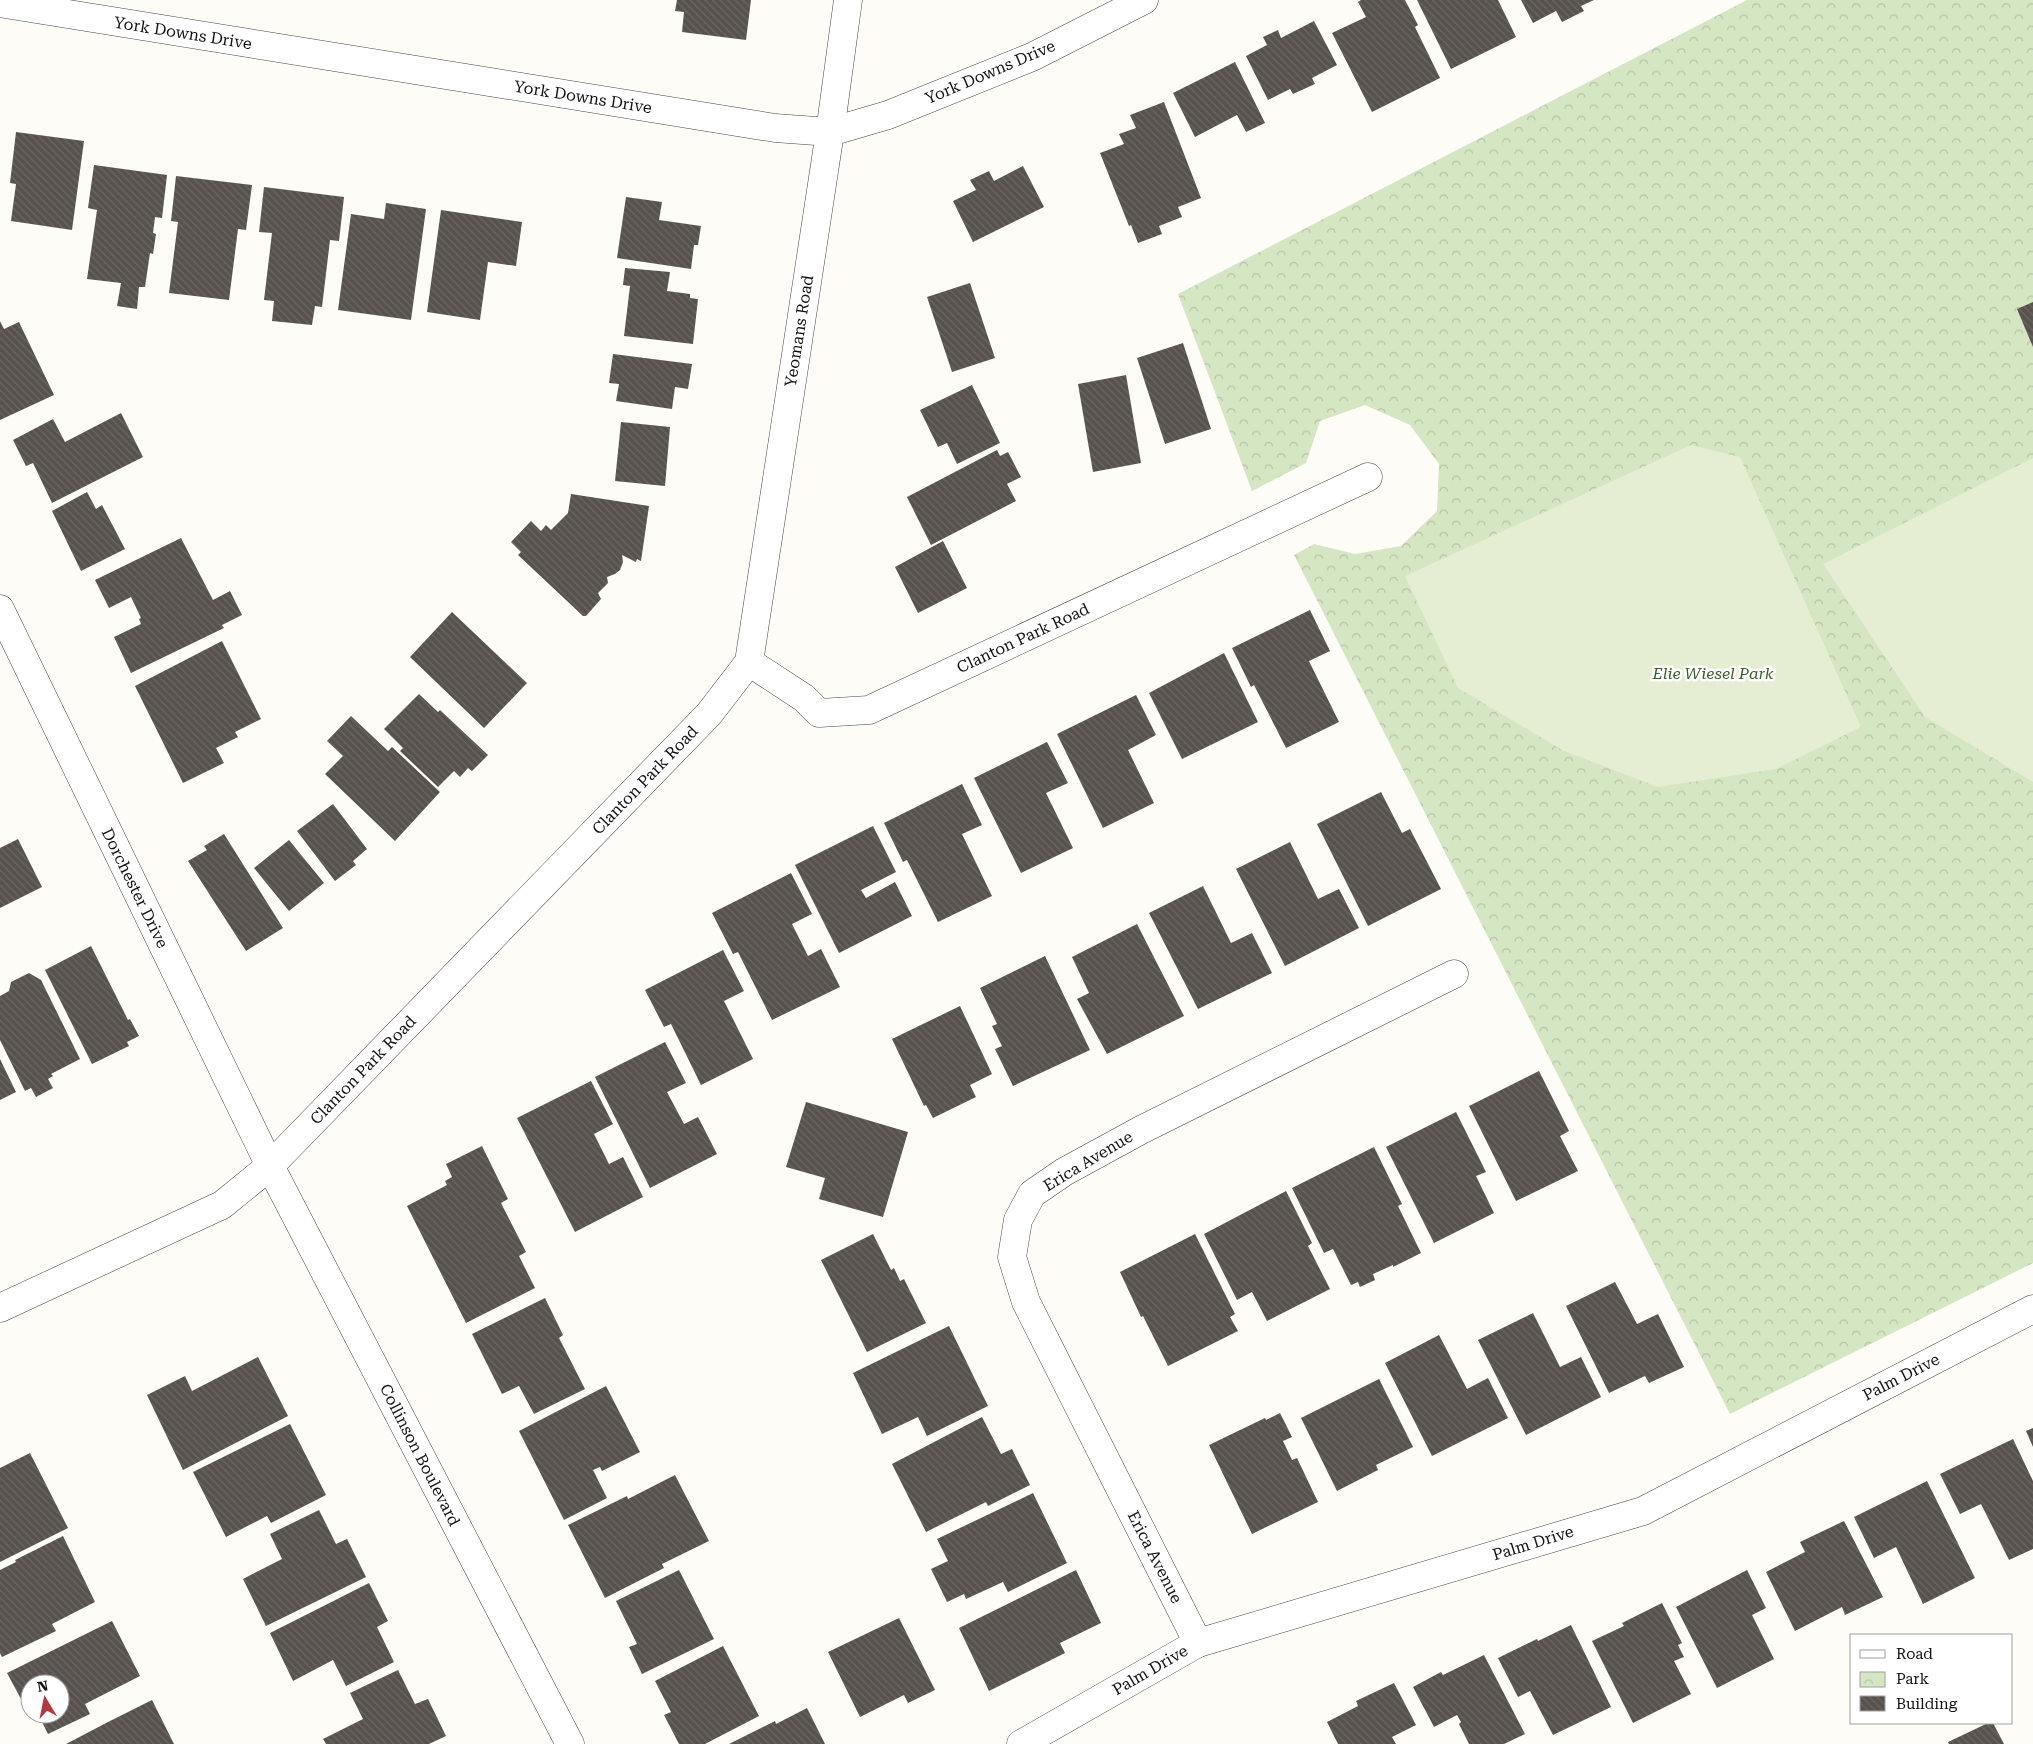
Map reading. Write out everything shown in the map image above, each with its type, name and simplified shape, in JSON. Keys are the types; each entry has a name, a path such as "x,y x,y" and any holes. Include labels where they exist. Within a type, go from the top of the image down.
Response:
{"street":[{"name":"Yeomans Road","path":"749,662 830,132 848,0"},
{"name":"York Downs Drive","path":"0,3 765,127 830,132 888,115 1032,57 1144,0"},
{"name":"Clanton Park Road","path":"0,1308 222,1205 270,1166 709,714 749,662 804,698 819,713 870,710 1368,477"},
{"name":"Dorchester Drive","path":"0,609 270,1166"},
{"name":"Erica Avenue","path":"1198,1643 1026,1302 1012,1257 1018,1220 1032,1194 1064,1172 1141,1130 1454,974"},
{"name":"Collinson Boulevard","path":"270,1166 570,1744"},
{"name":"Palm Drive","path":"1021,1744 1198,1643 1643,1511 2033,1308"}],"green space":[{"name":"Elie Wiesel Park","path":"1747,0 2033,0 2033,1263 1730,1414 1294,555 1314,544 1355,554 1401,546 1437,511 1439,464 1410,425 1365,405 1320,421 1306,463 1252,491 1178,294"},
{"path":"1691,445 1740,457 1861,727 1776,769 1658,787 1562,750 1458,688 1405,576"},
{"path":"2033,458 2033,782 1925,717 1823,564"}],"building":[{"path":"677,0 751,0 746,40 682,32 684,12 675,11"},
{"path":"1361,0 1405,0 1418,25 1415,27 1440,78 1372,112 1332,33 1366,17 1358,2"},
{"path":"1417,0 1498,0 1516,37 1451,69"},
{"path":"1521,0 1594,0 1581,6 1584,11 1562,22 1556,11 1533,23"},
{"path":"1314,21 1337,65 1312,78 1315,84 1293,94 1290,89 1268,100 1246,56 1267,45 1263,37 1278,30 1281,38"},
{"path":"1235,62 1265,123 1246,132 1237,115 1195,137 1173,93"},
{"path":"1164,102 1201,198 1178,207 1182,217 1159,226 1162,234 1138,243 1131,225 1129,226 1100,153 1124,144 1119,134 1136,128 1130,115"},
{"path":"16,132 84,141 72,230 11,221 16,184 10,183"},
{"path":"94,165 167,175 162,218 155,217 153,233 156,234 153,254 150,253 145,287 139,287 137,309 117,306 121,283 87,279 97,210 88,208"},
{"path":"1023,166 1044,207 973,242 953,201 976,190 970,180 989,171 994,181"},
{"path":"176,176 252,185 246,230 238,229 229,300 169,293 178,222 171,221"},
{"path":"264,187 344,197 339,241 330,240 322,307 315,306 312,325 272,321 274,301 264,300 272,233 259,232"},
{"path":"626,197 662,202 659,220 701,226 698,245 694,245 691,269 617,258"},
{"path":"386,203 426,209 411,320 338,310 351,214 384,219"},
{"path":"441,210 522,222 516,266 488,262 480,320 427,312"},
{"path":"625,268 670,272 667,291 690,294 690,298 698,299 693,344 624,336 630,286 623,285"},
{"path":"970,283 995,358 952,372 927,297"},
{"path":"2033,302 2033,347 2017,309"},
{"path":"0,321 4,329 19,322 54,395 0,420"},
{"path":"1183,343 1211,429 1165,444 1137,358"},
{"path":"613,354 692,364 688,389 675,387 672,409 616,401 619,384 609,383"},
{"path":"1126,375 1141,463 1093,472 1078,384"},
{"path":"972,385 1000,443 957,464 947,443 938,447 920,410"},
{"path":"121,413 143,457 52,503 33,463 26,466 13,440 53,419 65,442"},
{"path":"621,422 670,427 665,486 615,481"},
{"path":"997,450 1000,456 1008,452 1021,477 1007,484 1016,501 931,545 907,497"},
{"path":"87,492 96,509 102,505 125,549 81,571 52,511"},
{"path":"571,494 649,506 641,561 637,559 636,562 622,555 623,562 620,570 607,577 608,583 598,593 601,599 586,616 583,616 518,555 521,552 511,542 531,521 541,531 546,525 551,530 568,513"},
{"path":"181,538 213,600 230,591 242,615 222,625 224,628 131,673 114,637 141,624 139,619 141,618 131,597 109,608 95,580"},
{"path":"943,541 967,588 918,613 895,567"},
{"path":"1310,610 1330,651 1309,661 1339,722 1286,748 1254,685 1251,687 1232,648"},
{"path":"452,612 527,683 484,728 410,657"},
{"path":"222,641 261,719 235,732 238,737 216,748 224,763 183,783 135,686"},
{"path":"1224,653 1258,722 1182,759 1149,693"},
{"path":"419,694 438,712 440,710 488,755 472,771 468,768 460,777 454,771 438,787 400,751 403,748 384,729"},
{"path":"1136,695 1156,735 1128,750 1154,803 1103,828 1057,734"},
{"path":"351,716 388,751 392,747 440,792 395,841 325,774 343,756 327,741"},
{"path":"1047,742 1068,783 1046,793 1073,848 1021,873 974,778"},
{"path":"962,784 982,825 962,834 992,896 938,922 907,860 903,862 884,823"},
{"path":"1381,792 1402,833 1410,829 1441,889 1368,926 1317,824"},
{"path":"333,804 367,849 353,861 356,865 335,881 297,831"},
{"path":"873,826 896,872 861,890 866,898 895,882 912,916 839,953 795,865"},
{"path":"224,834 283,928 246,951 188,861 207,850 204,846"},
{"path":"18,839 42,887 0,908 0,848"},
{"path":"289,840 324,883 289,911 254,868"},
{"path":"1290,842 1318,899 1339,889 1359,928 1285,966 1236,869"},
{"path":"791,873 812,914 792,924 808,956 821,949 840,987 772,1020 738,952 733,954 712,913"},
{"path":"1203,886 1231,943 1252,933 1272,973 1198,1009 1149,913"},
{"path":"1137,924 1184,1016 1107,1054 1077,999 1089,993 1072,957"},
{"path":"91,946 128,1020 130,1019 139,1036 127,1042 129,1046 92,1064 45,970"},
{"path":"723,950 744,991 724,1001 753,1059 701,1085 671,1024 664,1027 645,990"},
{"path":"1045,956 1090,1050 1013,1086 995,1049 1002,1046 992,1026 997,1024 980,988"},
{"path":"29,973 41,980 80,1059 51,1074 53,1076 48,1079 53,1088 36,1097 31,1088 25,1091 0,1040 0,996 9,991 11,982"},
{"path":"960,1006 992,1074 970,1085 976,1097 933,1118 926,1105 924,1106 892,1039"},
{"path":"665,1042 686,1083 667,1092 684,1124 698,1117 717,1154 650,1188 595,1077"},
{"path":"0,1059 16,1092 0,1100"},
{"path":"1539,1071 1569,1131 1560,1136 1578,1171 1516,1201 1469,1106"},
{"path":"591,1081 613,1124 594,1134 609,1164 623,1157 643,1197 575,1232 517,1118"},
{"path":"806,1102 908,1132 883,1217 819,1199 825,1178 786,1167"},
{"path":"1456,1112 1486,1172 1476,1176 1494,1213 1434,1243 1386,1147"},
{"path":"482,1146 508,1199 501,1203 526,1252 519,1256 535,1288 466,1323 407,1206 447,1185 445,1181 452,1177 446,1164"},
{"path":"1374,1147 1402,1204 1398,1206 1421,1253 1393,1267 1393,1265 1373,1274 1375,1280 1360,1287 1358,1282 1351,1285 1333,1249 1324,1253 1292,1188"},
{"path":"1286,1191 1312,1243 1308,1246 1330,1289 1267,1321 1252,1292 1237,1300 1204,1234"},
{"path":"873,1234 891,1270 894,1268 900,1281 904,1279 926,1323 867,1352 821,1260"},
{"path":"1195,1234 1235,1314 1230,1317 1238,1331 1168,1366 1143,1316 1141,1317 1120,1272"},
{"path":"1615,1282 1637,1324 1658,1314 1684,1367 1649,1383 1645,1376 1609,1393 1566,1306"},
{"path":"545,1298 563,1335 559,1338 585,1389 534,1414 519,1386 502,1394 472,1334"},
{"path":"1533,1313 1560,1367 1581,1357 1601,1397 1526,1435 1478,1340"},
{"path":"949,1326 988,1406 927,1436 918,1417 882,1434 853,1373"},
{"path":"1439,1335 1467,1389 1488,1378 1508,1418 1432,1456 1385,1363"},
{"path":"258,1357 288,1416 183,1470 147,1395 185,1376 192,1391"},
{"path":"1379,1379 1413,1447 1376,1465 1378,1470 1337,1491 1301,1418"},
{"path":"606,1386 640,1452 602,1471 600,1467 593,1470 607,1498 564,1520 519,1431"},
{"path":"1280,1413 1292,1437 1283,1441 1292,1460 1297,1458 1318,1502 1252,1534 1209,1445 1265,1418 1266,1420"},
{"path":"982,1417 1001,1454 1012,1449 1030,1485 988,1506 986,1502 926,1532 892,1464"},
{"path":"290,1424 326,1495 271,1523 267,1516 226,1537 193,1472"},
{"path":"2033,1428 2033,1447 2026,1431"},
{"path":"2013,1439 2033,1481 2033,1549 2009,1560 1981,1504 1960,1514 1940,1474"},
{"path":"30,1453 68,1528 0,1562 0,1468"},
{"path":"675,1475 709,1541 662,1564 664,1568 605,1598 568,1525 627,1496 628,1499"},
{"path":"1927,1481 1975,1578 1923,1604 1896,1547 1874,1558 1854,1517"},
{"path":"1033,1493 1067,1563 1008,1592 1003,1582 966,1599 964,1594 947,1602 931,1569 948,1561 937,1539"},
{"path":"319,1510 336,1544 347,1539 366,1577 266,1626 243,1579 282,1559 270,1534"},
{"path":"1844,1521 1883,1597 1845,1615 1842,1607 1795,1631 1766,1572 1805,1552 1800,1542"},
{"path":"63,1536 95,1602 52,1624 56,1631 2,1657 0,1653 0,1570 16,1562 15,1560"},
{"path":"679,1570 714,1639 642,1674 629,1647 637,1644 616,1601"},
{"path":"1076,1570 1101,1623 1060,1643 1065,1653 989,1691 959,1628"},
{"path":"1747,1570 1766,1608 1752,1615 1774,1659 1717,1688 1676,1607"},
{"path":"369,1583 388,1621 377,1627 394,1662 346,1686 333,1660 293,1681 270,1633"},
{"path":"1662,1603 1682,1643 1678,1645 1684,1657 1674,1661 1691,1694 1633,1723 1592,1641 1624,1626 1622,1623"},
{"path":"899,1618 935,1690 908,1703 904,1695 860,1717 828,1652"},
{"path":"112,1621 140,1676 85,1704 90,1714 70,1724 70,1674 20,1674 20,1697 7,1673"},
{"path":"1571,1625 1611,1707 1553,1735 1530,1691 1518,1697 1498,1658"},
{"path":"723,1646 759,1716 705,1744 679,1744 664,1715 671,1712 655,1681"},
{"path":"1484,1655 1525,1734 1504,1744 1469,1744 1459,1724 1461,1722 1457,1715 1434,1727 1413,1687 1441,1672 1443,1675"},
{"path":"398,1670 415,1704 428,1699 446,1736 429,1744 326,1744 323,1739 363,1719 350,1693"},
{"path":"1394,1683 1416,1725 1392,1737 1396,1744 1338,1744 1327,1722 1358,1706 1356,1701"},
{"path":"152,1700 174,1744 66,1744 108,1722"},
{"path":"807,1708 825,1744 729,1744 775,1721 776,1724"},
{"path":"43,1724 69,1724 48,1734"},
{"path":"1986,1724 1994,1724 2004,1744 1949,1744 1948,1742"}]}
